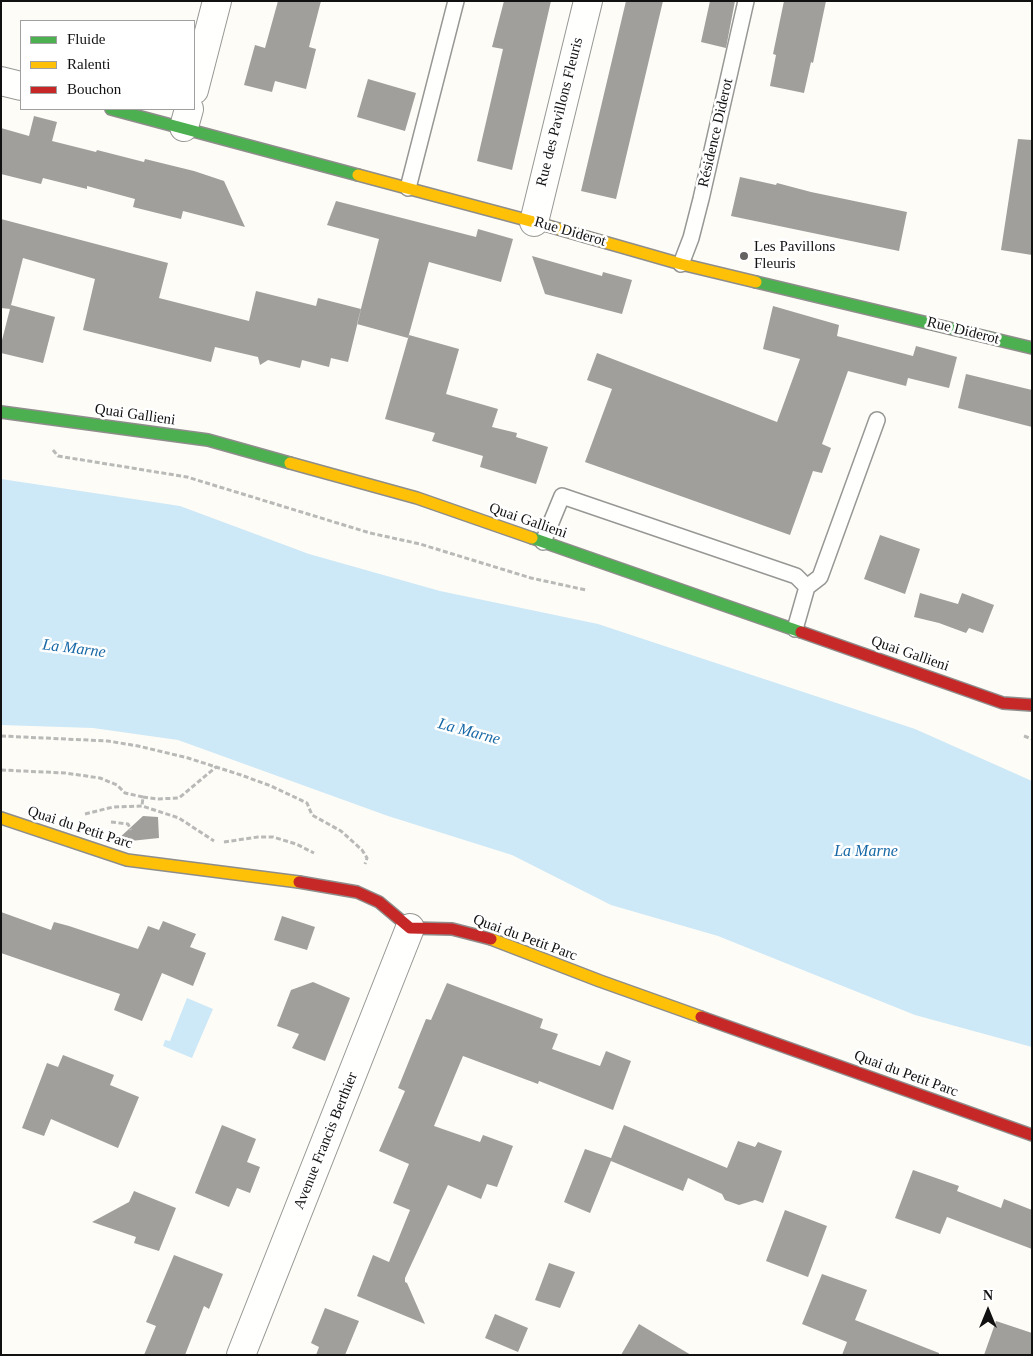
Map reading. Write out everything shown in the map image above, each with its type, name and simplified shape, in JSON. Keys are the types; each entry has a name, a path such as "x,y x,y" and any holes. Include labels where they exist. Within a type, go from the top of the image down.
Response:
{"street":[{"path":"195,86 217,1"},
{"name":"Rue des Pavillons Fleuris","path":"534,222 588,1"},
{"path":"1,81 20,86"},
{"name":"Rue Diderot","path":"118,110 186,118 408,188 682,264 1032,348"},
{"name":"Quai Gallieni","path":"1,412 208,440 417,498 1003,703 1032,705"},
{"name":"Quai du Petit Parc","path":"1,818 127,860 312,884 357,892 379,902 410,928 452,929 486,937 600,981 1032,1135"},
{"name":"Avenue Francis Berthier","path":"241,1355 410,928"}],"lane":[{"path":"408,188 456,1"},
{"name":"Résidence Diderot","path":"682,264 701,199 746,1"},
{"path":"795,629 807,587 820,577 877,420"},
{"path":"544,542 562,496 796,576 807,587"}],"path":[{"path":"51,446 58,456 187,477 370,533 420,544 530,578 588,591"},
{"path":"1,736 108,741 138,746 216,767 271,786 307,803 312,815 341,831 362,850 367,858 364,872"},
{"path":"1,770 65,773 100,778 118,785 125,793 156,799 179,798 216,767"},
{"path":"142,806 143,797"},
{"path":"223,842 273,837 296,844 322,857"}],"water":[{"name":"La Marne","path":"1,479 180,506 309,554 440,591 598,624 915,729 1032,781 1032,1047 915,1015 718,936 611,905 512,855 388,816 178,740 93,728 1,725"},
{"path":"187,998 213,1009 192,1058 163,1046 165,1040 170,1041"}],"building":[{"path":"278,1 321,1 309,47 316,49 306,89 275,81 272,92 244,85 255,45 265,48"},
{"path":"504,1 551,1 512,170 477,161 503,49 492,47"},
{"path":"626,1 663,1 616,199 581,191"},
{"path":"710,1 735,1 726,48 701,42"},
{"path":"784,1 826,1 813,63 811,62 804,93 770,86 776,55 773,54"},
{"path":"368,79 416,93 405,131 357,117"},
{"path":"34,116 57,122 52,141 144,162 145,159 194,171 224,181 245,227 183,211 181,219 133,207 135,199 87,186 87,189 43,178 41,184 1,174 1,128 29,136"},
{"path":"1018,139 1032,140 1032,255 1001,250"},
{"path":"740,177 776,185 777,183 907,212 899,251 731,216"},
{"path":"336,201 476,237 478,229 513,239 501,282 429,262 408,338 357,324 379,239 327,225"},
{"path":"1,219 168,263 159,298 249,321 256,291 316,306 318,298 361,309 348,362 331,358 329,367 302,360 300,368 268,360 260,365 258,357 215,347 211,362 83,330 95,279 23,258 10,309 1,308"},
{"path":"532,256 602,276 603,272 632,280 622,314 545,294"},
{"path":"11,305 55,317 43,363 1,353 1,344"},
{"path":"773,306 839,325 837,336 913,356 916,346 957,357 949,388 908,378 906,386 848,371 822,444 831,448 822,473 813,471 790,535 585,462 612,389 587,380 597,353 777,422 800,359 763,349"},
{"path":"409,335 459,349 446,394 498,409 492,427 517,433 516,437 548,447 536,484 480,467 483,456 432,441 435,433 385,419"},
{"path":"966,374 1032,390 1032,427 958,408"},
{"path":"880,535 920,549 905,594 864,579"},
{"path":"920,593 958,604 962,593 994,605 983,633 969,628 966,633 939,623 914,617"},
{"path":"143,816 158,817 159,838 121,842 117,840"},
{"path":"1,912 51,930 54,922 138,949 148,926 159,930 163,921 196,934 190,947 206,953 193,986 162,973 142,1021 114,1010 120,994 1,953"},
{"path":"282,916 315,927 307,950 274,940"},
{"path":"313,982 350,998 325,1061 292,1048 299,1034 277,1026 291,990"},
{"path":"447,983 543,1019 540,1028 558,1034 552,1049 600,1066 606,1051 631,1061 613,1110 539,1081 538,1084 463,1056 434,1126 480,1142 483,1135 513,1146 497,1187 487,1184 481,1199 448,1185 405,1278 405,1282 425,1324 357,1296 373,1255 389,1262 410,1210 393,1203 409,1164 379,1151 405,1091 398,1088 426,1019 431,1020"},
{"path":"63,1055 114,1075 110,1085 139,1097 118,1148 51,1119 44,1136 22,1128 47,1063 58,1067"},
{"path":"222,1125 256,1139 247,1162 260,1167 250,1193 237,1188 229,1207 195,1193"},
{"path":"624,1125 727,1168 738,1141 755,1147 758,1142 782,1151 763,1203 755,1200 739,1205 725,1200 722,1194 688,1178 683,1191 611,1161 590,1213 564,1202 585,1149 611,1158"},
{"path":"913,1170 959,1186 957,1191 1001,1208 1004,1199 1032,1210 1032,1249 947,1217 940,1234 895,1218"},
{"path":"134,1191 176,1208 159,1251 134,1243 136,1237 92,1222 129,1202"},
{"path":"785,1210 827,1226 808,1277 766,1261"},
{"path":"174,1255 223,1274 209,1309 204,1306 185,1355 144,1355 156,1326 146,1322"},
{"path":"549,1263 575,1272 560,1308 535,1300"},
{"path":"822,1274 867,1290 855,1320 939,1353 939,1355 842,1355 847,1342 802,1324"},
{"path":"325,1308 359,1321 345,1355 316,1355 319,1347 311,1343"},
{"path":"495,1314 528,1328 518,1352 485,1338"},
{"path":"996,1321 1032,1333 1032,1355 984,1355"},
{"path":"639,1324 691,1355 621,1355"}],"traffic: fast":[{"path":"115,110 358,175"},
{"path":"756,282 1032,348"},
{"path":"1,412 208,440 290,463"},
{"path":"532,538 801,632"}],"traffic: slow":[{"path":"358,175 681,264 756,282"},
{"path":"290,463 417,498 532,538"},
{"path":"1,818 127,860 299,882"},
{"path":"491,939 701,1017"}],"traffic: jam":[{"path":"801,632 1003,703 1032,705"},
{"path":"299,882 357,892 379,902 410,928 452,929 491,939"},
{"path":"701,1017 1032,1135"}],"place":[{"name":"Les Pavillons Fleuris","path":"744,256"}]}
